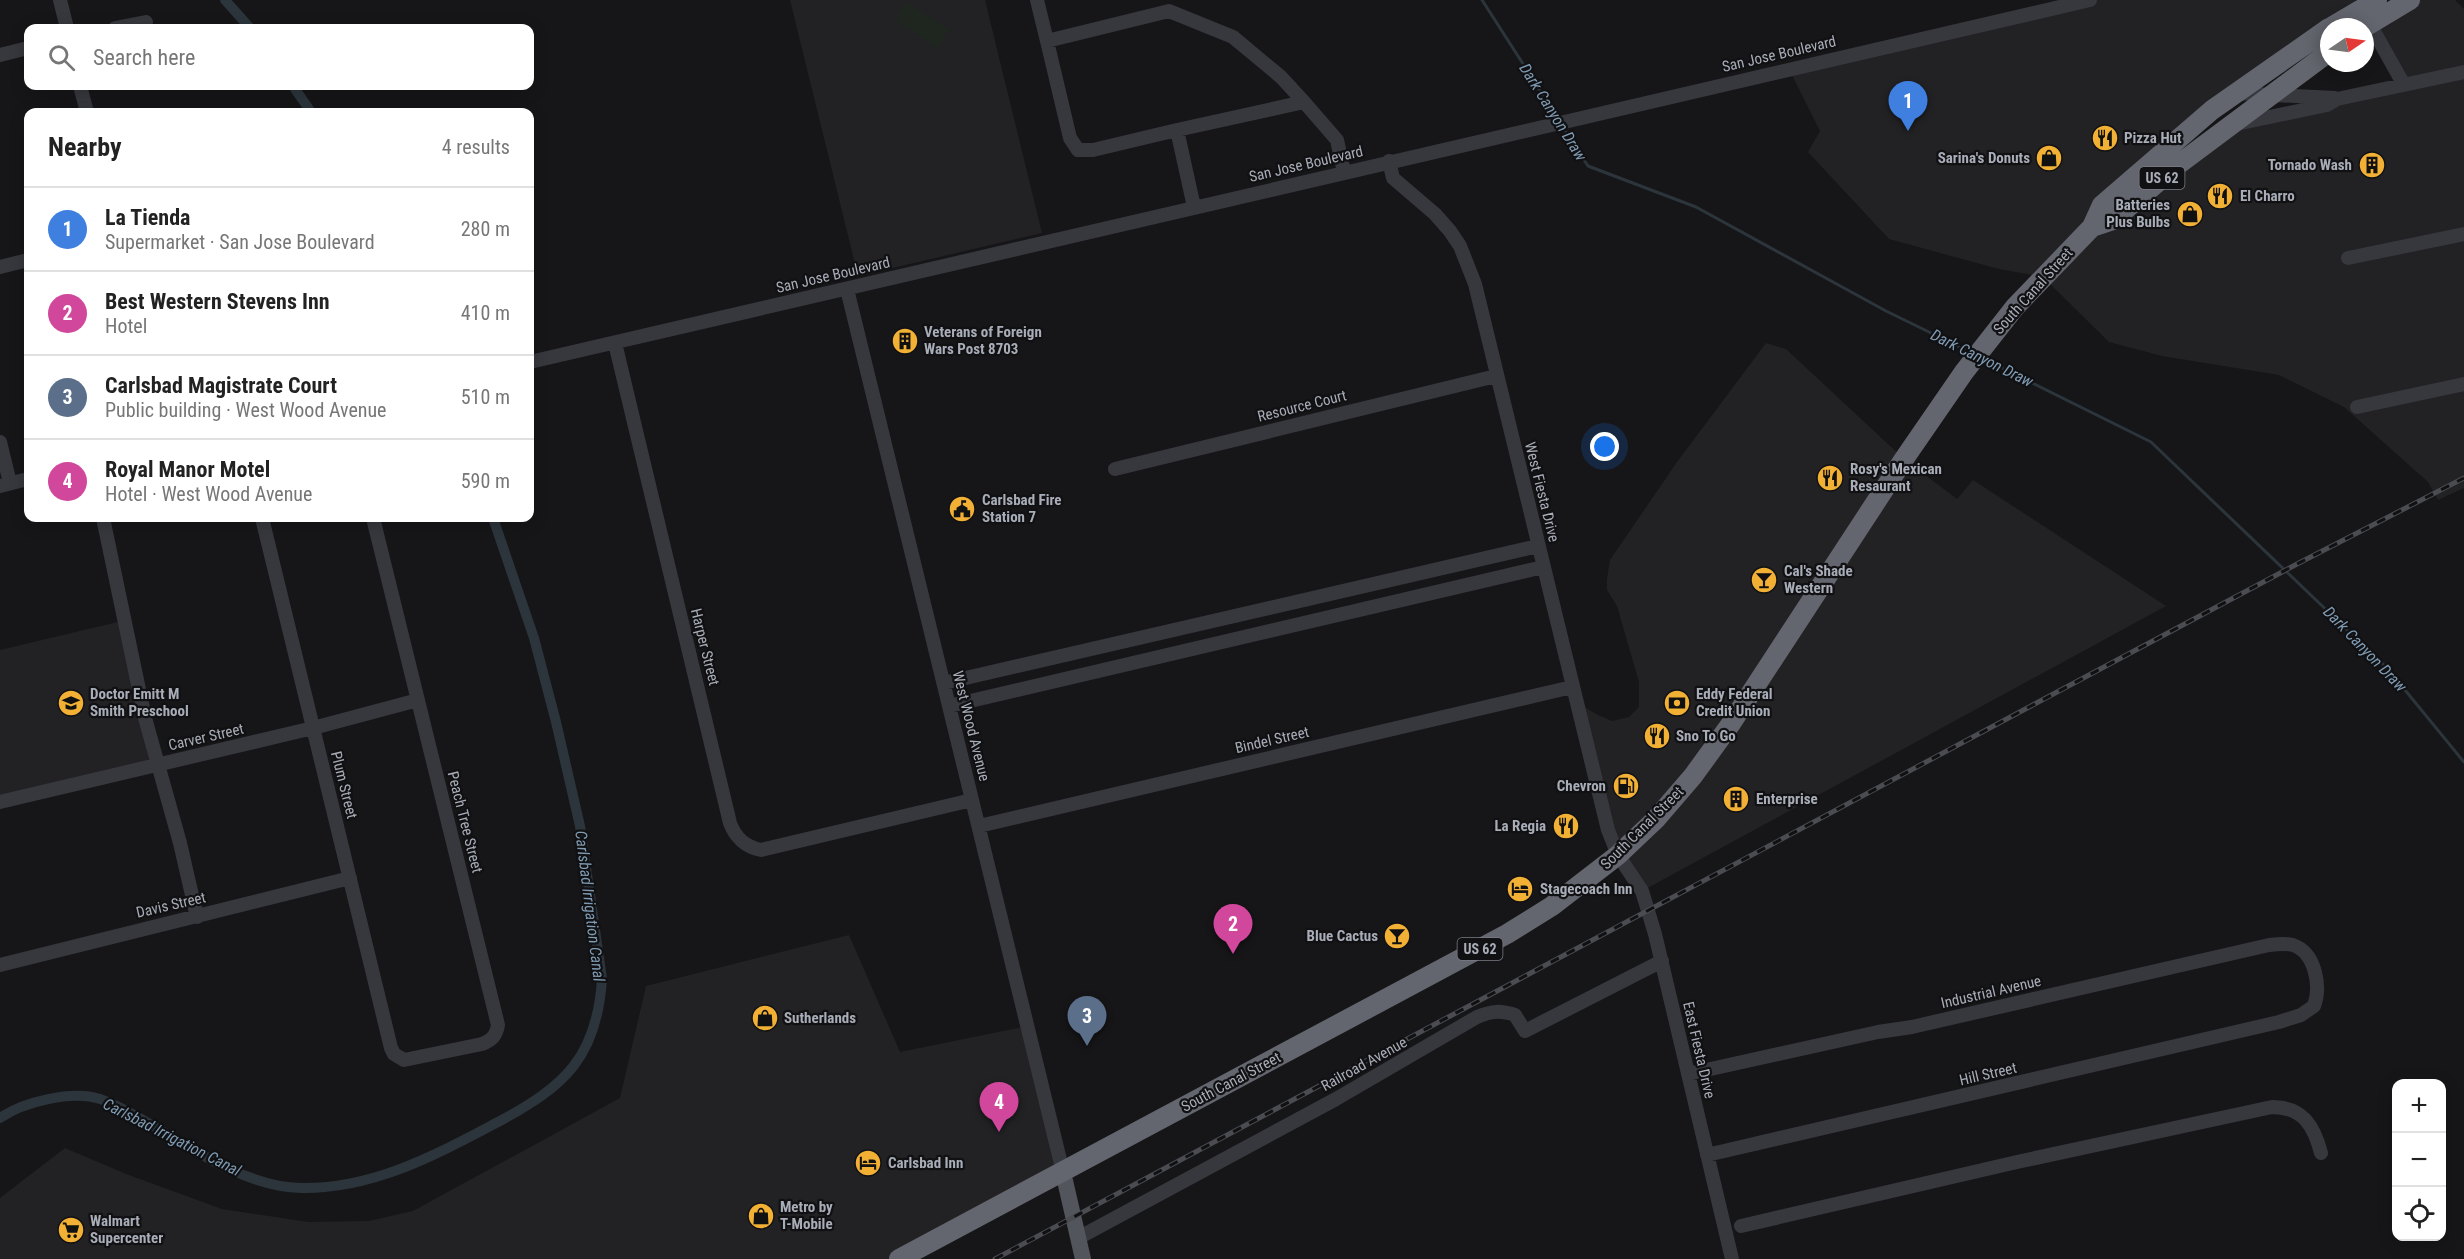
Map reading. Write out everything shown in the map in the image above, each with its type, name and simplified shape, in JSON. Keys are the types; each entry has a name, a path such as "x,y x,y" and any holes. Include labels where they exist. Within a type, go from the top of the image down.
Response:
{"highway":[{"name":"South Canal Street","path":"2368,15 2410,0"},
{"name":"South Canal Street","path":"899,1259 1507,934 1552,906 1618,855 1656,819 1709,756 1904,459 1988,341 2015,307 2092,227 2102,205 2184,132 2235,93 2320,35"},
{"name":"South Canal Street","path":"2092,227 2114,220 2173,169 2320,59"}],"main road":[{"path":"1063,1172 1083,1259"}],"street":[{"path":"60,0 66,24"},
{"path":"1037,0 1070,138 1078,150 1093,150 1304,102"},
{"path":"1156,0 1169,11 1233,37 1281,77 1337,140 1344,172"},
{"name":"San Jose Boulevard","path":"534,361 2090,0"},
{"path":"1047,41 1169,11"},
{"path":"2368,15 2404,85"},
{"path":"136,24 146,22"},
{"path":"0,55 24,49"},
{"path":"2235,93 2273,93 2337,99 2464,72"},
{"path":"81,90 86,108"},
{"path":"2231,125 2327,105 2337,99"},
{"path":"1177,130 1194,207"},
{"name":"West Fiesta Drive","path":"1389,161 1393,178 1435,214 1460,246 1475,284 1572,687 1608,830 1618,855"},
{"path":"2348,258 2464,234"},
{"path":"0,267 24,261"},
{"name":"West Wood Avenue","path":"847,289 1063,1172"},
{"name":"Harper Street","path":"615,343 733,831 748,846 761,850 972,801"},
{"name":"Resource Court","path":"1115,469 1496,375"},
{"path":"2357,407 2464,384"},
{"path":"0,442 5,484 24,480"},
{"path":"104,522 157,765 180,843 197,917"},
{"name":"Plum Street","path":"263,522 391,1048 399,1057"},
{"name":"Peach Tree Street","path":"374,522 498,1025 496,1034 490,1041 482,1044 404,1060 399,1057"},
{"path":"944,683 1538,546"},
{"path":"949,706 1543,567"},
{"name":"Bindel Street","path":"979,826 1572,687"},
{"name":"Carver Street","path":"0,802 313,728 418,700"},
{"name":"East Fiesta Drive","path":"1618,855 1642,891 1662,961 1732,1259"},
{"name":"Davis Street","path":"0,965 350,878"},
{"name":"Industrial Avenue","path":"1688,1074 1878,1032 1912,1027 2260,947 2289,944 2300,949"},
{"name":"Hill Street","path":"1707,1155 2125,1060 2276,1023 2309,1011 2316,1000 2315,971 2300,949"},
{"name":"Railroad Avenue","path":"1078,1238 1346,1093 1477,1017 1501,1010 1515,1015 1525,1031 1662,961"},
{"path":"1741,1226 2028,1159 2272,1107 2286,1107 2299,1115 2316,1135 2321,1153"}],"shaded area":[{"path":"790,0 985,0 1042,233 858,276"},
{"path":"2090,0 2355,0 2361,9 2349,18 2320,18 2320,40 2102,205 2231,125 2403,85 2374,31 2374,22 2411,0 2455,0 2464,9 2464,488 2438,500 2428,482 2344,407 2279,375 2162,356 2109,342 2043,277 1999,269 1889,239 1808,152 1820,131 1789,69"},
{"path":"906,2 949,29 937,48 895,20"},
{"path":"1766,343 1786,349 1904,459 1957,499 1973,480 2166,606 1642,891 1618,855 1576,702 1612,721 1629,717 1639,707 1639,682 1617,606 1607,590 1610,560 1677,462"},
{"name":"Doctor Emitt M Smith Preschool","path":"126,620 157,766 0,802 0,650"},
{"path":"849,935 900,1052 1028,1026 1063,1172 899,1259 0,1259 0,1198 65,1148 126,1174 222,1209 308,1222 369,1221 413,1211 620,1098 646,986"}],"waterway":[{"name":"Carlsbad Irrigation Canal","path":"225,0 246,24"},
{"name":"Dark Canyon Draw","path":"1482,0 1559,120"},
{"name":"Carlsbad Irrigation Canal","path":"296,90 308,108"},
{"name":"Dark Canyon Draw","path":"1562,126 1588,166 1696,207 1886,311 1970,352"},
{"name":"Dark Canyon Draw","path":"1984,359 2151,442 2387,668 2464,762"},
{"name":"Carlsbad Irrigation Canal","path":"0,1118 21,1107 48,1099 76,1096 100,1099 123,1109 209,1159 245,1176 282,1186 328,1187 380,1176 453,1146 543,1095 574,1066 585,1049 593,1029 599,1006 602,979 580,826 534,638 494,522"}],"railway":[{"path":"995,1259 2297,564 2464,478"}],"place":[{"name":"La Tienda","path":"1908,131"},
{"name":"Pizza Hut","path":"2105,138"},
{"name":"Sarina's Donuts","path":"2049,158"},
{"name":"Tornado Wash","path":"2372,165"},
{"name":"El Charro","path":"2220,196"},
{"name":"Batteries Plus Bulbs","path":"2190,214"},
{"name":"Veterans of Foreign Wars Post 8703","path":"905,341"},
{"name":"Rosy's Mexican Resaurant","path":"1830,478"},
{"name":"Carlsbad Fire Station 7","path":"962,509"},
{"name":"Cal's Shade Western","path":"1764,580"},
{"name":"Doctor Emitt M Smith Preschool","path":"71,703"},
{"name":"Eddy Federal Credit Union","path":"1677,703"},
{"name":"Sno To Go","path":"1657,736"},
{"name":"Chevron","path":"1626,786"},
{"name":"Enterprise","path":"1736,799"},
{"name":"La Regia","path":"1566,826"},
{"name":"Stagecoach Inn","path":"1520,889"},
{"name":"Blue Cactus","path":"1397,936"},
{"name":"Best Western Stevens Inn","path":"1233,954"},
{"name":"Sutherlands","path":"765,1018"},
{"name":"Carlsbad Magistrate Court","path":"1087,1046"},
{"name":"Royal Manor Motel","path":"999,1132"},
{"name":"Carlsbad Inn","path":"868,1163"},
{"name":"Metro by T-Mobile","path":"761,1216"},
{"name":"Walmart Supercenter","path":"71,1230"}]}
